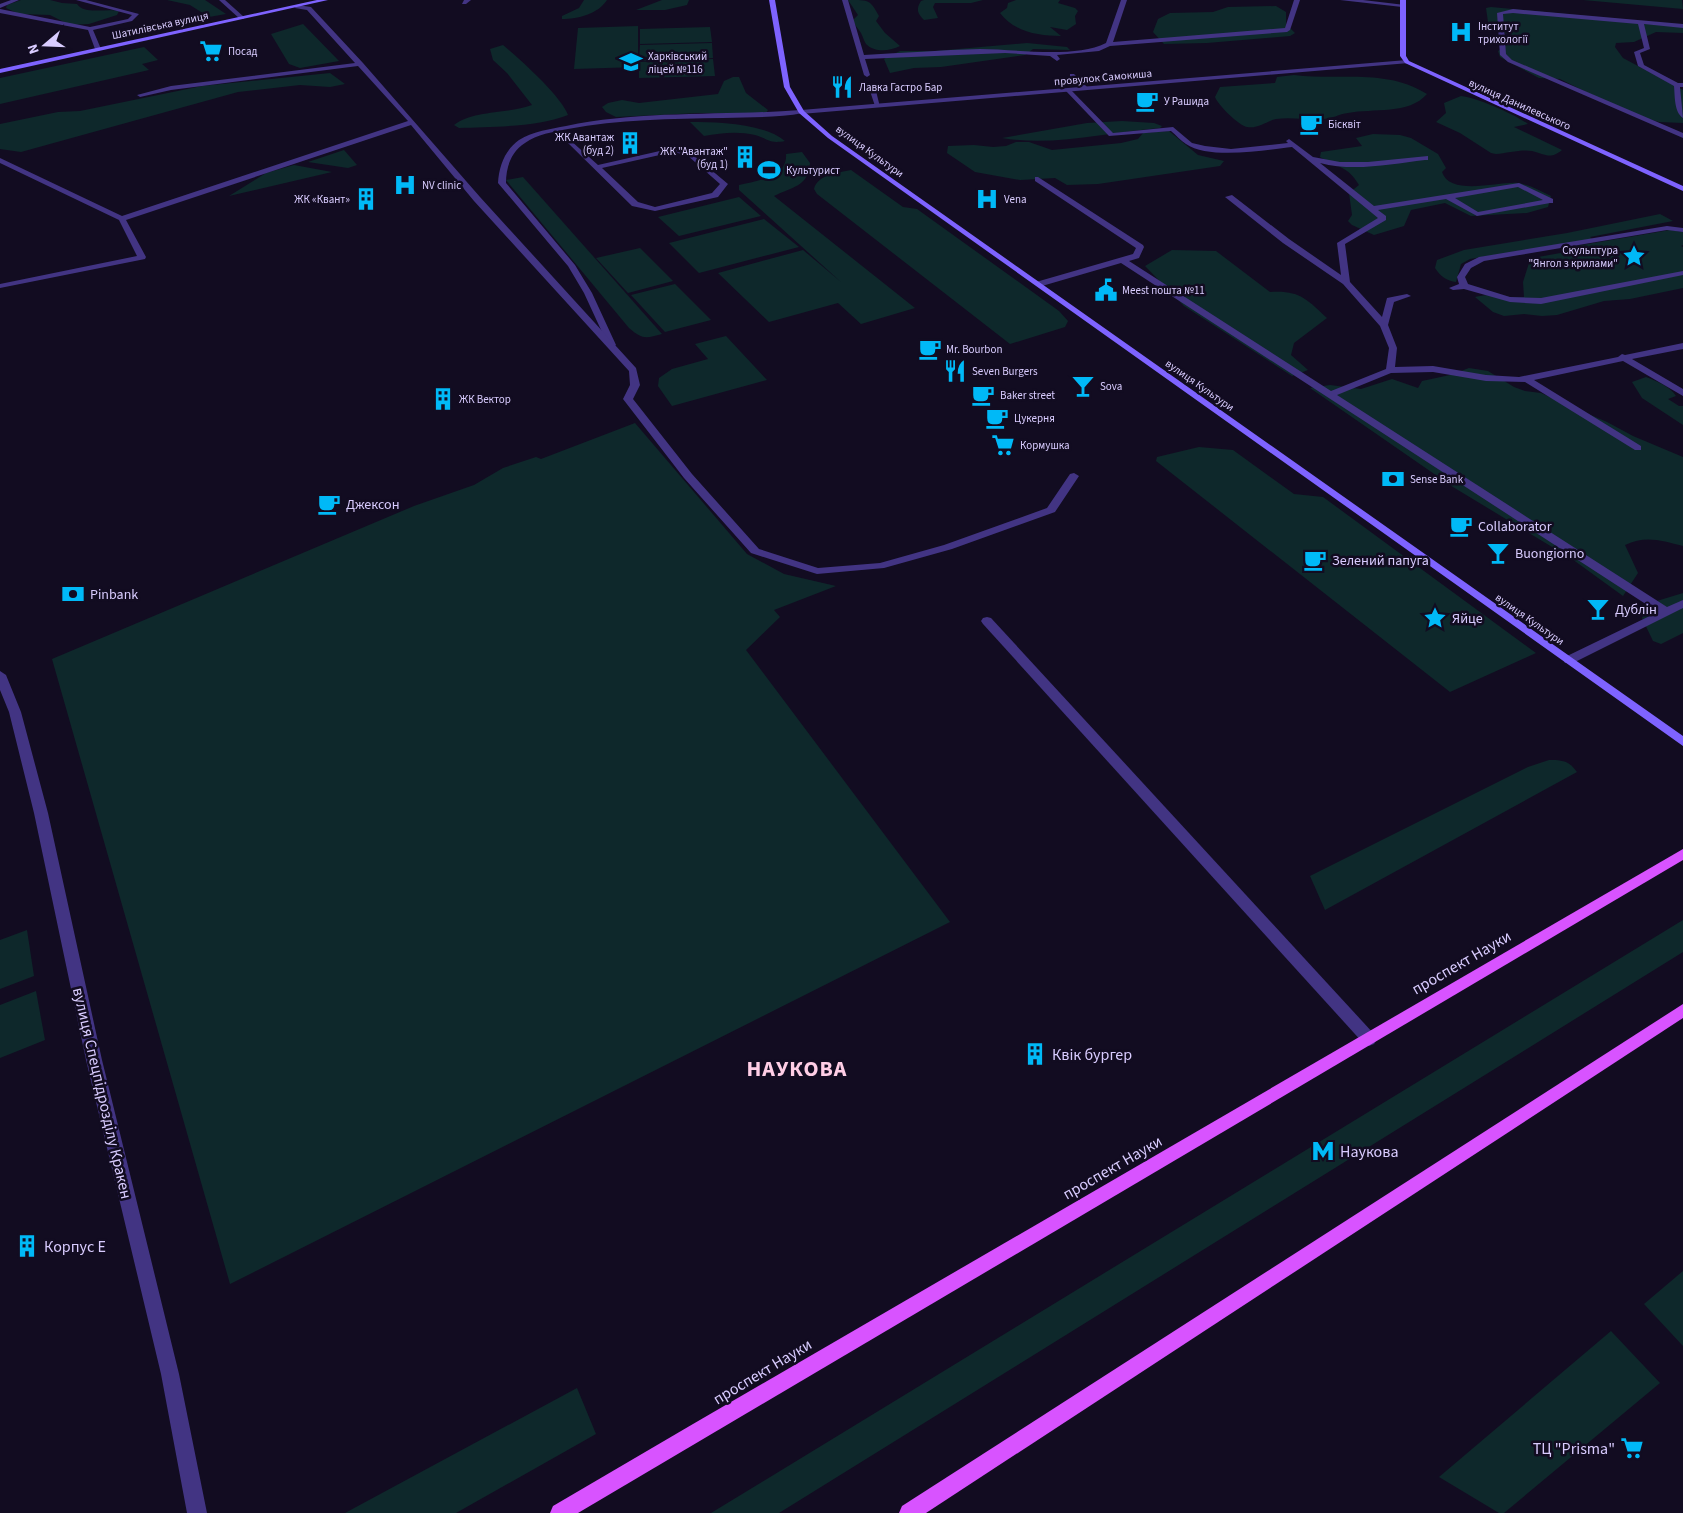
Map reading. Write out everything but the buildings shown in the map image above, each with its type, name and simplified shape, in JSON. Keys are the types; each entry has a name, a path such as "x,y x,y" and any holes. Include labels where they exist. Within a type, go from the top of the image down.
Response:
{"main road":[{"name":"проспект Науки","path":"560,1513 926,1296 1683,854"},
{"path":"909,1513 1683,1010"}],"street":[{"path":"0,6 16,0"},
{"path":"0,12 90,29 130,20 136,14 79,0"},
{"path":"222,0 242,18"},
{"name":"Шатилівська вулиця","path":"0,71 325,0"},
{"name":"вулиця Культури","path":"772,0 787,87 801,112 830,137 1683,742"},
{"path":"845,0 867,75"},
{"path":"1109,44 1124,0"},
{"path":"862,57 1017,50 1052,54 1099,49 1109,44 1288,30 1296,0"},
{"path":"1343,0 1403,3 1403,56 1407,62"},
{"path":"297,6 310,8 555,286 612,345 634,371 635,385 628,399 688,476 755,551 817,571 880,566 948,547 1051,510 1074,476"},
{"path":"1683,26 1505,11 1500,13 1503,54 1510,61 1683,136"},
{"path":"1640,22 1647,49 1637,52 1641,66 1680,85 1679,106 1683,116"},
{"path":"90,29 98,50"},
{"path":"1052,54 1058,60"},
{"name":"провулок Самокиша","path":"612,345 588,293 571,266 502,183 508,155 523,140 573,125 655,118 801,112 1407,62"},
{"name":"вулиця Данилевського","path":"1407,62 1683,189"},
{"path":"140,95 172,88 361,64"},
{"path":"1072,75 1085,88"},
{"path":"1068,90 1111,135 1173,129 1190,144 1231,151 1291,143 1383,218 1342,243 1346,282"},
{"path":"873,91 878,106"},
{"path":"122,219 412,122"},
{"path":"570,142 635,204 654,209 715,195 724,184 689,154 673,150 597,167"},
{"path":"1308,157 1324,163 1355,164 1425,158"},
{"path":"0,160 122,219 142,257 0,286"},
{"path":"1038,179 1140,247 1136,256 1038,284"},
{"path":"1372,209 1448,198 1519,184 1550,201 1477,214 1448,198"},
{"path":"1229,197 1286,241 1346,282 1384,325 1393,348 1390,370"},
{"path":"1464,286 1461,277 1468,266 1482,259 1667,228 1683,230"},
{"path":"1122,260 1667,612"},
{"path":"1453,288 1464,286 1510,300 1542,301 1683,274"},
{"path":"1384,325 1390,300 1407,296"},
{"path":"1330,395 1390,370 1433,369 1486,378 1519,380 1622,357 1683,346"},
{"path":"1622,357 1683,393"},
{"path":"1528,379 1638,448"},
{"path":"1569,660 1683,604"},
{"path":"986,621 1369,1038"},
{"name":"вулиця Спецпідрозділу Кракен","path":"0,675 15,712 41,813 94,1060 170,1374 197,1513"}],"green space":[{"path":"21,0 50,0 77,4 90,10 119,11 117,15 89,24 70,25 50,15 19,14 6,8 7,5"},
{"path":"167,0 205,0 226,14 209,17 190,5"},
{"path":"584,0 607,0 598,9 587,15 562,19 562,16 579,8"},
{"path":"662,0 689,0 687,5 665,10 636,10"},
{"path":"848,0 861,0 871,4 879,16 876,21 885,33 900,46 892,49 878,50 866,44 853,20 858,15"},
{"path":"924,0 983,0 971,3 935,3 933,7 938,18 924,20 919,13 918,6"},
{"path":"1016,0 1060,0 1058,3 1075,8 1078,11 1075,16 1076,24 1067,30 1050,27 1061,36 1036,34 1020,29 1012,25 1000,13 1007,8 1008,3"},
{"path":"1583,0 1682,0 1683,9"},
{"path":"1276,6 1286,12 1286,24 1295,33 1290,36 1207,43 1164,44 1153,32 1158,19 1170,13 1213,12 1228,7"},
{"path":"1486,8 1683,25 1683,33 1656,32 1634,42 1616,43 1615,47 1623,58 1683,90 1683,123 1659,122 1630,114 1560,79 1539,78 1500,57 1498,51 1520,37 1489,29"},
{"path":"303,24 339,61 300,68 289,64 271,34"},
{"path":"638,26 638,67 574,69 578,28"},
{"path":"710,27 712,42 640,44 640,29"},
{"path":"712,43 713,58 639,61 640,45"},
{"path":"1027,43 1067,47 1070,50 1033,49 1025,55 941,67 914,68 890,73 884,59 900,51 935,51"},
{"path":"503,45 558,98 568,115 543,122 515,126 459,128 454,125 480,114 512,110 532,105 507,73 493,60 490,49"},
{"path":"144,47 158,60 142,64 149,70 0,104 0,78"},
{"path":"713,59 715,76 639,78 639,62"},
{"path":"330,73 345,84 330,87 300,85 238,92 21,152 0,149 0,124 58,112 80,111 202,86"},
{"path":"1294,75 1379,78 1411,86 1427,94 1419,101 1401,108 1348,113 1326,119 1276,119 1251,127 1247,127 1234,119 1215,97 1220,87 1275,83 1277,77"},
{"path":"733,77 739,77 746,93 768,110 766,113 699,113 616,117 606,112 602,107 608,103 622,100 639,103 718,94 724,81"},
{"path":"1461,96 1486,103 1514,116 1528,124 1514,127 1562,150 1551,156 1532,151 1491,153 1460,133 1436,122 1446,113 1444,103"},
{"path":"1122,121 1154,123 1162,126 1160,128 1061,140 1041,141 1002,138 1087,123"},
{"path":"690,122 726,123 752,127 765,130 785,141 772,141 742,133 704,136"},
{"path":"1169,131 1198,155 1224,161 1220,166 1098,184 1067,185 1055,178 1020,180 975,172 947,153 948,146 974,145 993,147 1006,146 1016,142 1029,142 1052,150 1121,143 1138,139 1143,133"},
{"path":"1373,134 1400,135 1411,138 1438,154 1446,168 1442,172 1447,180 1455,184 1476,186 1518,183 1535,188 1551,196 1548,207 1527,213 1471,216 1445,203 1411,210 1404,226 1374,235 1352,225 1348,221 1352,215 1349,193 1359,185 1355,179 1346,170 1320,157 1321,152 1362,146 1356,138"},
{"path":"344,150 357,165 348,168 308,162"},
{"path":"802,152 810,163 809,171 803,182 774,196 915,308 861,324 838,303 769,322 718,273 803,250 841,282 739,190 739,185 762,180 776,173 782,168 786,154"},
{"path":"294,165 332,172 229,196 266,173"},
{"path":"851,170 903,207 917,209 1059,311 1068,321 1065,327 1010,344 817,194 814,189 816,184 824,177"},
{"path":"523,177 662,334 644,337 629,328 506,180"},
{"path":"739,197 761,216 679,236 658,217"},
{"path":"1660,214 1673,221 1590,237 1592,239 1470,259 1461,264 1456,282 1444,278 1435,268 1437,260 1464,250 1567,233"},
{"path":"764,219 799,247 699,273 669,243"},
{"path":"1670,230 1683,232 1683,245 1681,246 1683,247 1683,288 1630,299 1604,301 1557,315 1542,316 1524,314 1504,316 1493,312 1475,297 1487,295 1524,297 1523,282 1529,263 1538,257 1566,252 1576,246"},
{"path":"640,248 673,281 628,293 596,258"},
{"path":"1172,250 1216,251 1270,292 1296,294 1314,306 1327,318 1294,343 1291,355 1308,370 1292,376 1184,306 1145,266"},
{"path":"675,284 711,320 665,332 631,295"},
{"path":"726,336 767,380 672,406 658,386 659,378 672,369 708,359 695,344"},
{"path":"1469,368 1488,371 1514,387 1525,391 1541,393 1683,457 1683,546 1647,540 1640,540 1625,545 1638,573 1623,596 1572,559 1453,487 1310,388 1330,385 1361,389 1392,379 1418,388 1422,381 1450,375"},
{"path":"1646,377 1662,384 1673,392 1676,396 1668,399 1679,406 1683,406 1683,425 1642,398 1632,382"},
{"path":"635,423 747,554 784,574 836,586 774,610 780,617 746,650 950,922 230,1284 52,659 414,506 474,485 503,468 536,457 541,459"},
{"path":"1199,447 1233,450 1294,494 1323,497 1536,653 1450,692 1156,461 1157,457"},
{"path":"1683,593 1683,633 1661,644 1653,641 1642,618 1647,604"},
{"path":"1549,760 1565,762 1571,765 1577,772 1325,910 1310,876 1528,767"},
{"path":"1683,920 1683,952 779,1513 711,1513"},
{"path":"27,930 34,976 0,989 0,940"},
{"path":"36,991 45,1040 0,1058 0,1005"},
{"path":"1683,1271 1683,1346 1644,1304"},
{"path":"1611,1331 1660,1383 1504,1513 1499,1513 1439,1477"},
{"path":"577,1388 596,1434 456,1513 345,1513"}],"place":[{"name":"Інститут трихології","path":"1461,32"},
{"name":"Посад","path":"211,51"},
{"name":"Харківський ліцей №116","path":"631,62"},
{"name":"Лавка Гастро Бар","path":"842,87"},
{"name":"У Рашида","path":"1147,101"},
{"name":"Бісквіт","path":"1311,124"},
{"name":"ЖК Авантаж (буд 2)","path":"630,143"},
{"name":"ЖК \"Авантаж\" (буд 1)","path":"745,157"},
{"name":"Культурист","path":"769,170"},
{"name":"NV clinic","path":"405,185"},
{"name":"ЖК «Квант»","path":"366,199"},
{"name":"Vena","path":"987,199"},
{"name":"Скульптура \"Янгол з крилами\"","path":"1634,256"},
{"name":"Meest пошта №11","path":"1106,290"},
{"name":"Mr. Bourbon","path":"930,349"},
{"name":"Seven Burgers","path":"955,371"},
{"name":"Sova","path":"1083,386"},
{"name":"Baker street","path":"983,395"},
{"name":"ЖК Вектор","path":"443,399"},
{"name":"Цукерня","path":"997,418"},
{"name":"Кормушка","path":"1003,445"},
{"name":"Sense Bank","path":"1393,479"},
{"name":"Джексон","path":"329,504"},
{"name":"Collaborator","path":"1461,526"},
{"name":"Buongiorno","path":"1498,553"},
{"name":"Зелений папуга","path":"1315,560"},
{"name":"Pinbank","path":"73,594"},
{"name":"Дублін","path":"1598,609"},
{"name":"Яйце","path":"1435,618"},
{"name":"Квік бургер","path":"1035,1054"},
{"name":"Наукова","path":"1323,1151"},
{"name":"Корпус E","path":"27,1246"},
{"name":"ТЦ \"Prisma\"","path":"1632,1448"}],"district":[{"name":"НАУКОВА","path":"797,1068"}]}
